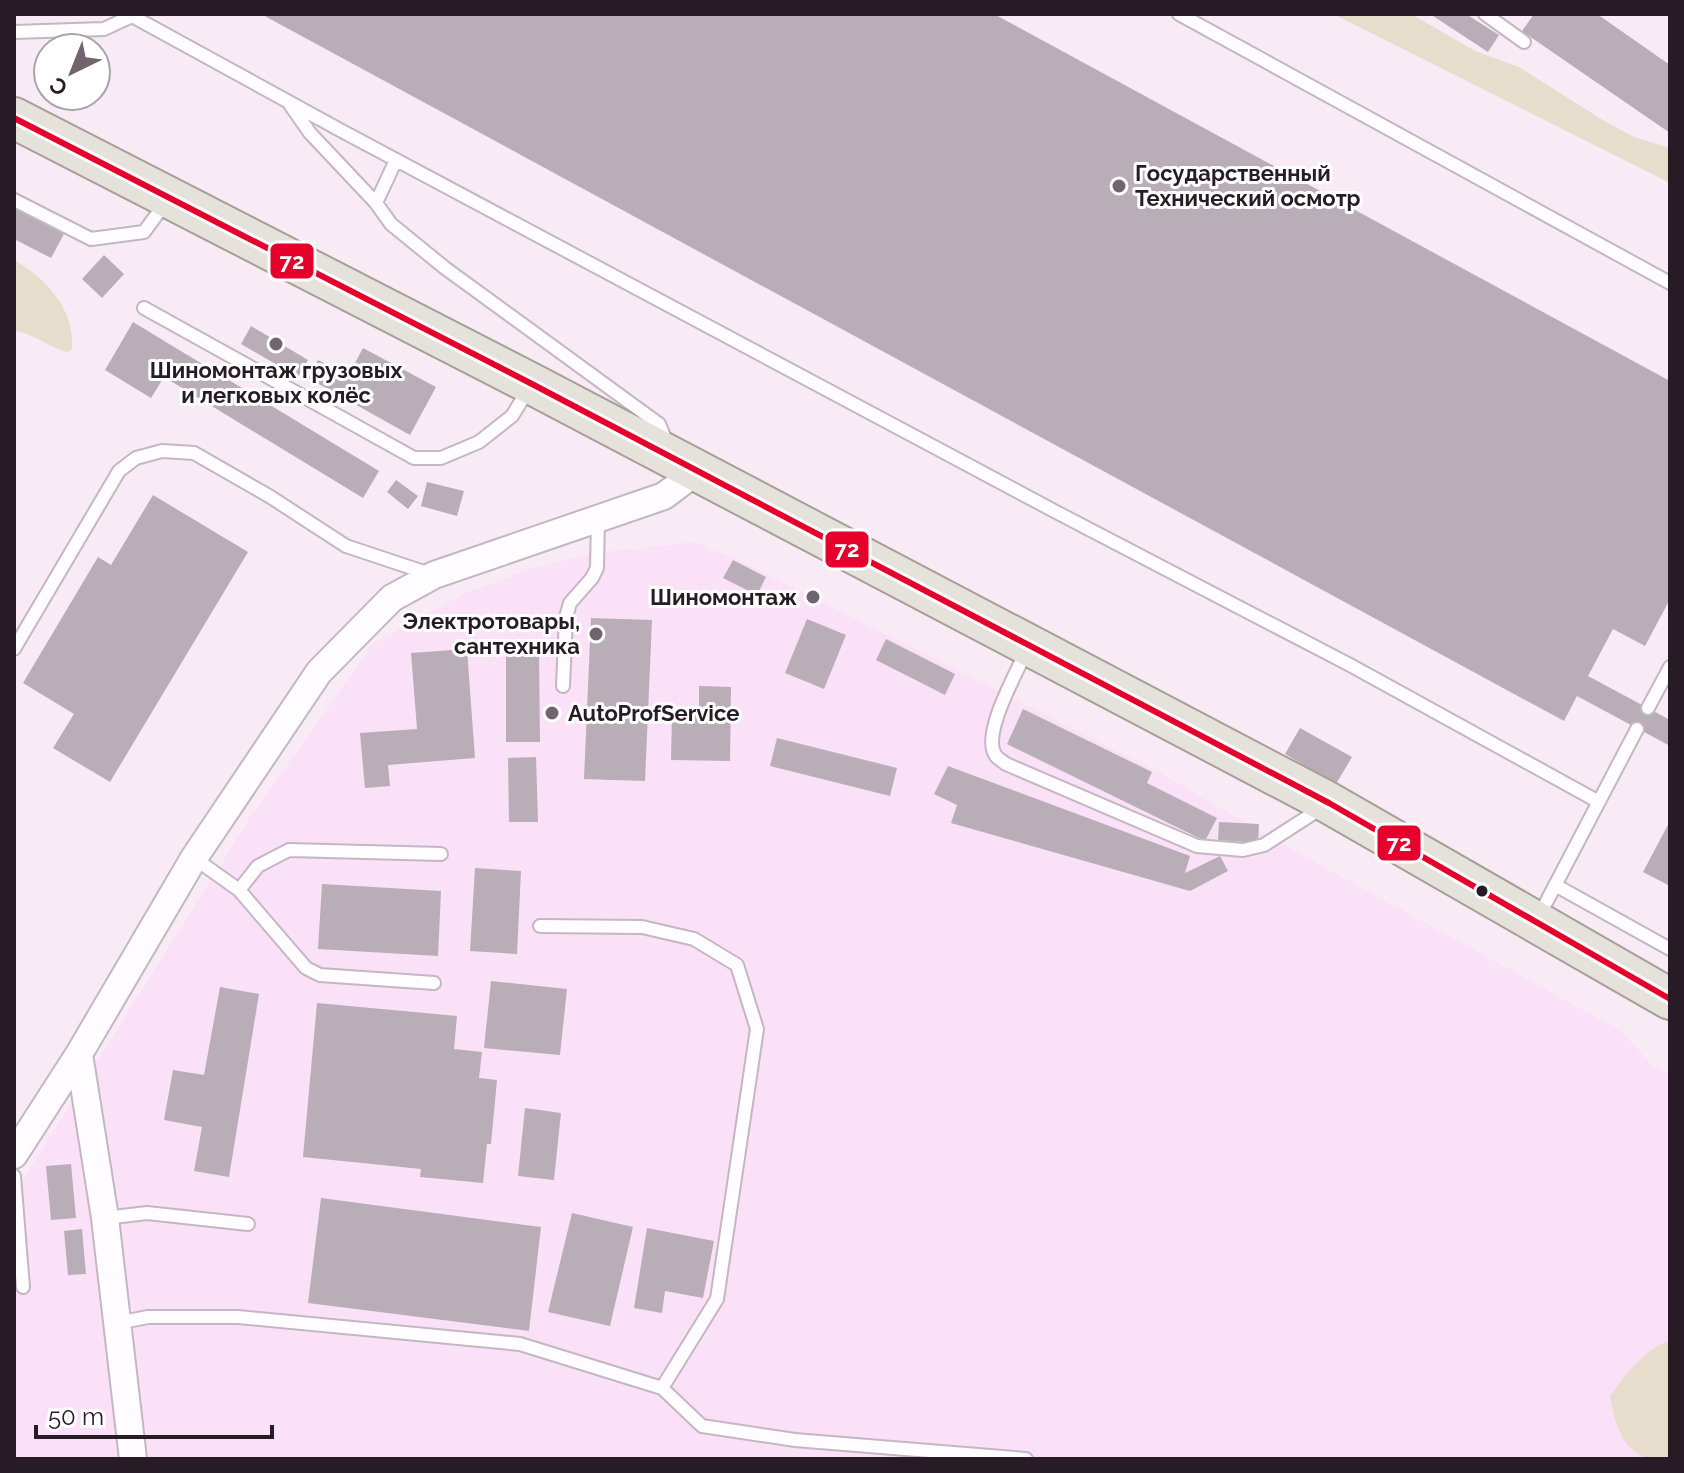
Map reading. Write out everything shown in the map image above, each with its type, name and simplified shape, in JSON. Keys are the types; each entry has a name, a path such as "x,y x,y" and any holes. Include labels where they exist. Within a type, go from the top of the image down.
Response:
{"main road":[{"path":"14,118 532,384 1329,803 1670,999"}],"street":[{"path":"14,1155 79,1054 194,858 319,672 392,598 434,575 664,496 681,462"},
{"path":"79,1054 105,1218 133,1459"}],"lane":[{"path":"1179,14 1670,283"},
{"path":"1485,14 1524,42"},
{"path":"14,32 104,29 131,15 1058,513 1350,665 1599,802"},
{"path":"287,101 310,133 376,203 391,224 445,268 659,424 681,462"},
{"path":"376,203 396,160"},
{"path":"14,200 91,239 144,232 169,197"},
{"path":"144,308 414,458 441,458 479,442 512,416 532,384"},
{"path":"14,649 119,471 136,458 162,451 194,453 269,496 346,546 434,575"},
{"path":"563,686 566,617 570,603 597,568 598,518"},
{"path":"1028,645 993,731 992,746 996,757 1006,764 1197,846 1243,850 1264,845 1329,803"},
{"path":"1648,708 1670,667"},
{"path":"1536,922 1637,729"},
{"path":"239,890 258,866 289,850 441,854"},
{"path":"194,858 239,890 306,968 320,975 434,983"},
{"path":"1555,885 1670,949"},
{"path":"540,926 642,927 694,939 737,965 757,1029 717,1299 662,1388"},
{"path":"14,1176 23,1287"},
{"path":"105,1218 147,1213 248,1224"},
{"path":"117,1323 148,1317 238,1317 520,1344 662,1388 702,1426 795,1440 1026,1459"}],"shaded area":[{"path":"1333,14 1411,14 1475,51 1519,67 1606,122 1634,137 1670,148 1670,183"},
{"path":"14,260 37,276 64,309 72,335 72,349 68,352 14,331"},
{"path":"694,542 736,559 1157,771 1293,850 1620,1030 1654,1067 1670,1075 1670,1459 14,1459 14,1194 249,819 374,643 461,595 526,570 595,553"},
{"path":"1670,1340 1670,1459 1650,1459 1640,1456 1626,1443 1617,1425 1610,1396 1644,1356"}],"building":[{"path":"261,14 994,14 1670,381 1670,599 1645,646 1613,629 1588,676 1670,720 1670,746 1577,696 1564,721"},
{"path":"1430,14 1466,14 1499,35 1488,52"},
{"path":"1534,14 1597,14 1670,65 1670,133 1522,31"},
{"path":"14,191 71,221 51,258 14,239"},
{"path":"104,255 124,274 102,298 82,279"},
{"path":"133,322 379,471 363,498 164,377 151,398 105,370"},
{"path":"251,326 308,360 298,377 241,344"},
{"path":"363,348 436,387 410,435 308,378 318,360 348,376"},
{"path":"396,480 418,496 408,509 387,492"},
{"path":"427,482 464,491 457,516 421,506"},
{"path":"153,495 248,552 110,782 53,748 74,714 23,683 98,557 111,565"},
{"path":"733,560 766,577 757,595 723,578"},
{"path":"591,618 652,620 645,781 584,779"},
{"path":"807,619 846,635 824,689 785,673"},
{"path":"886,639 955,674 945,695 876,660"},
{"path":"467,649 475,758 388,765 390,786 365,788 360,733 417,729 411,653"},
{"path":"506,651 539,651 540,742 506,742"},
{"path":"699,686 731,687 730,761 671,760 672,714 699,715"},
{"path":"1023,709 1152,772 1147,783 1217,818 1205,841 1007,744"},
{"path":"1300,728 1352,757 1336,784 1285,754"},
{"path":"777,738 897,768 890,796 770,766"},
{"path":"536,757 538,822 509,822 508,758"},
{"path":"948,766 1190,856 1185,873 1220,856 1228,871 1190,891 951,823 957,805 934,794"},
{"path":"1670,821 1670,886 1643,872"},
{"path":"1219,822 1259,824 1258,843 1218,840"},
{"path":"475,868 521,871 517,954 470,951"},
{"path":"322,884 441,891 438,956 318,949"},
{"path":"491,981 567,989 560,1055 484,1048"},
{"path":"220,987 259,994 229,1177 194,1171 202,1127 164,1120 173,1070 204,1075"},
{"path":"317,1003 457,1016 454,1049 482,1052 479,1078 497,1080 491,1144 487,1144 483,1183 420,1177 421,1169 303,1157"},
{"path":"525,1108 561,1113 554,1180 518,1176"},
{"path":"71,1164 76,1218 51,1220 46,1166"},
{"path":"321,1198 541,1227 529,1331 308,1303"},
{"path":"572,1213 633,1227 610,1326 548,1312"},
{"path":"647,1228 714,1241 703,1298 665,1291 662,1313 634,1308"},
{"path":"82,1229 86,1274 68,1275 64,1231"}],"transit line":[{"name":"72","path":"14,118 532,384 1329,803 1670,999"}],"place":[{"name":"Государственный Технический осмотр","path":"1119,186"},
{"name":"Шиномонтаж грузовых и легковых колёс","path":"276,344"},
{"name":"Шиномонтаж","path":"813,597"},
{"name":"Электротовары, сантехника","path":"596,634"},
{"name":"AutoProfService","path":"552,713"}]}
